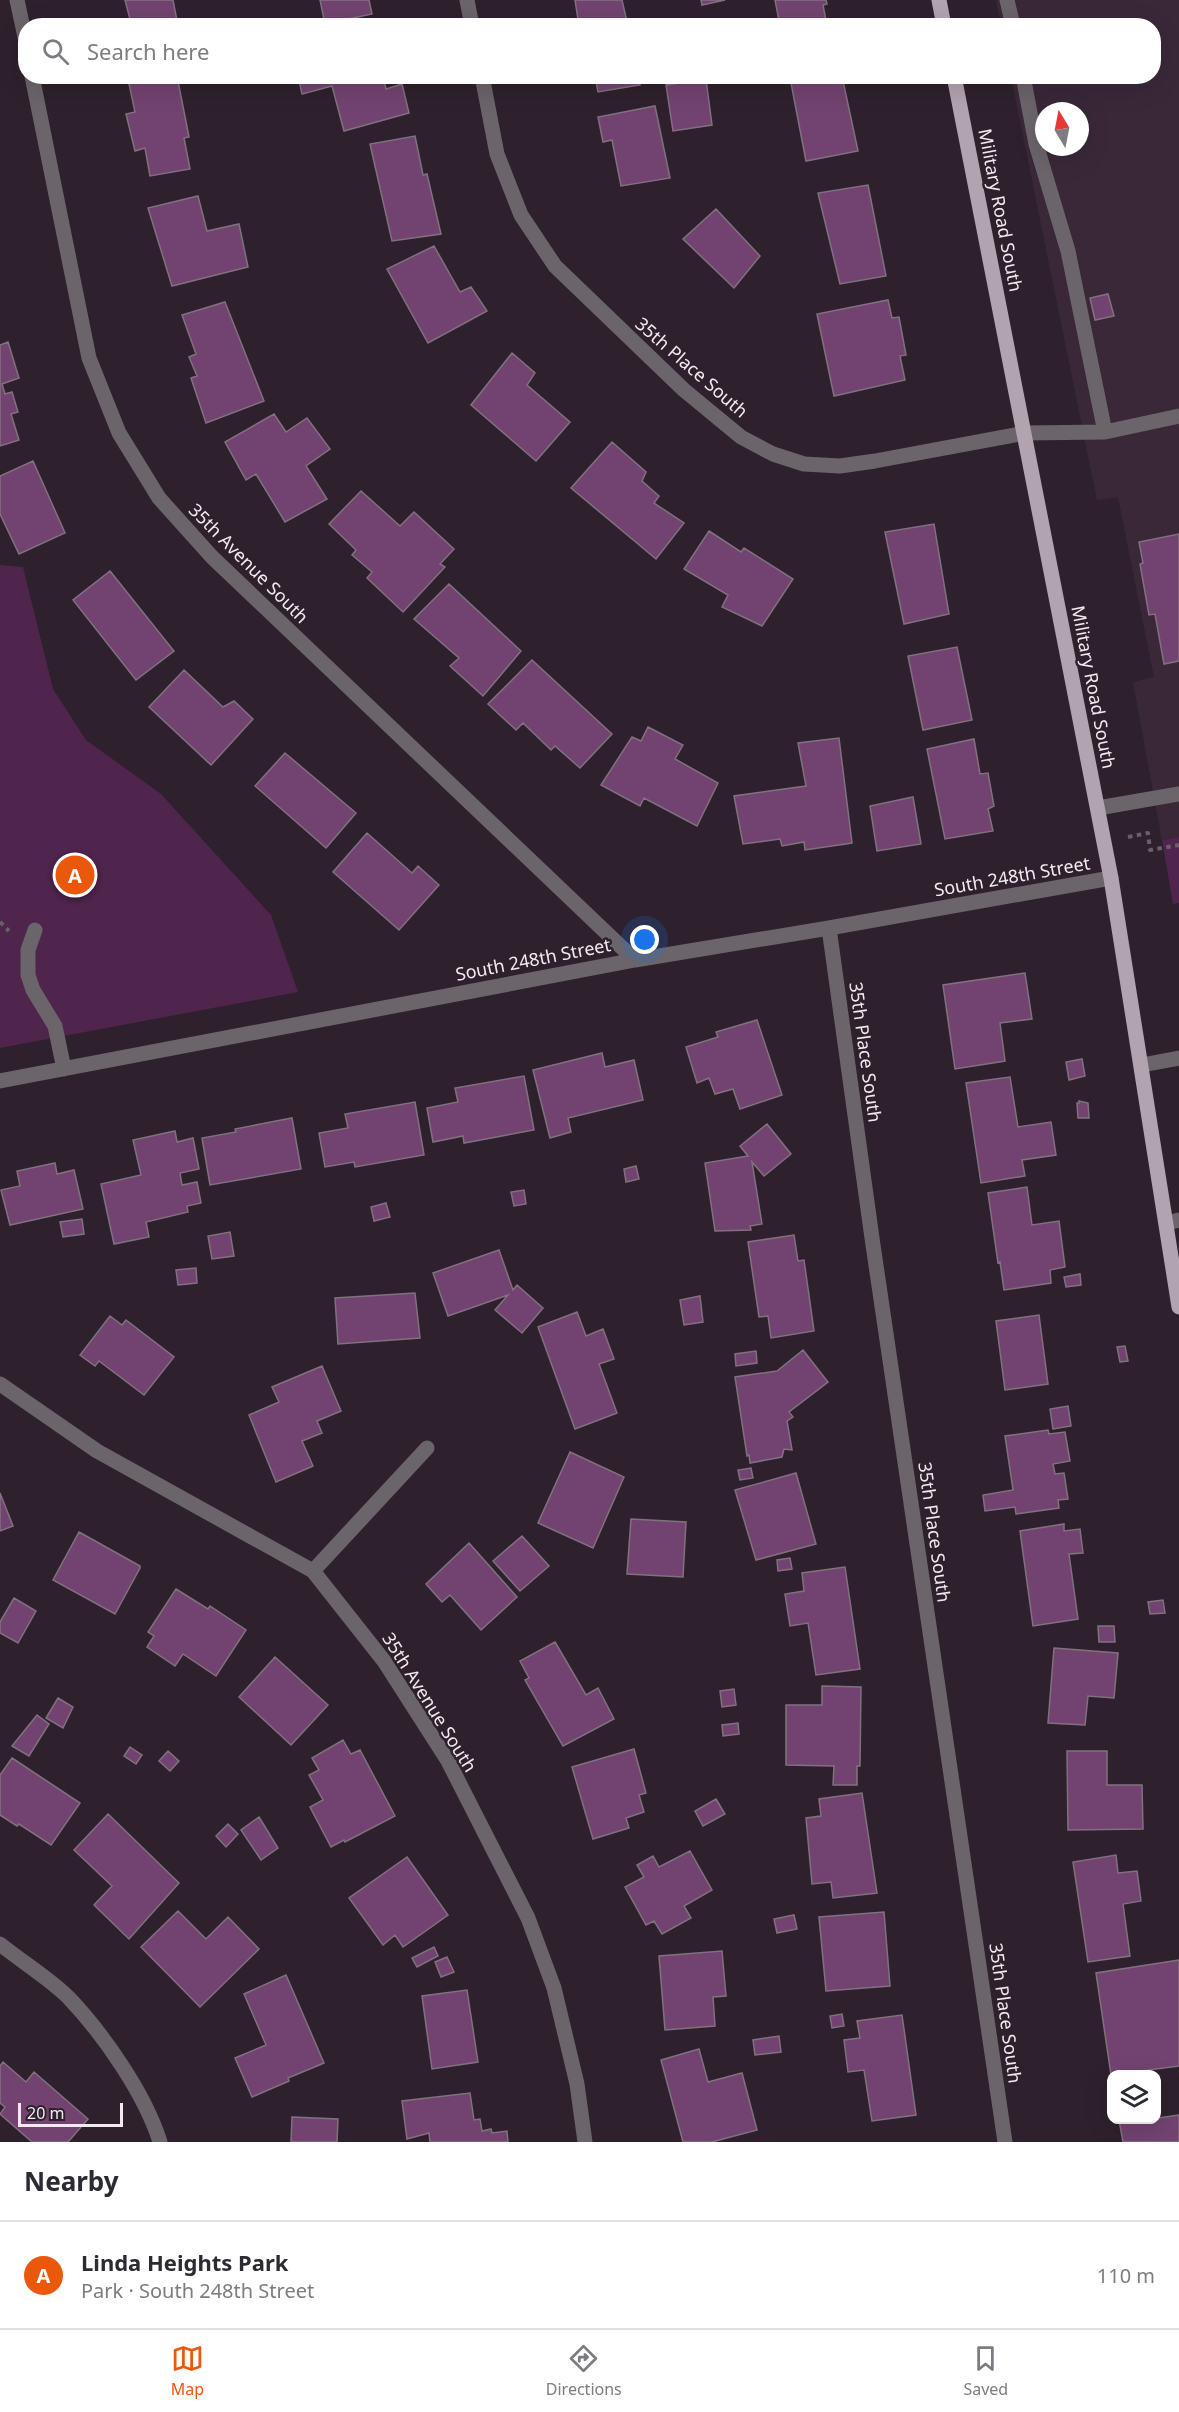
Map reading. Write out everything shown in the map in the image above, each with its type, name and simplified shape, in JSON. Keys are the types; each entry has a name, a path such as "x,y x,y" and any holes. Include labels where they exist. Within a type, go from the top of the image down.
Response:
{"main road":[{"path":"939,0 942,18"},
{"name":"Military Road South","path":"956,84 1111,878 1142,1065 1173,1222 1179,1307"}],"street":[{"path":"17,0 21,18"},
{"path":"467,0 470,18"},
{"path":"1007,0 1011,18"},
{"name":"35th Avenue South","path":"34,84 89,358 119,433 159,498 212,557 635,960"},
{"name":"35th Place South","path":"484,84 497,154 521,215 555,266 684,390 741,437 773,454 804,464 840,466 1025,433 1105,432 1179,416"},
{"path":"1025,84 1036,144 1068,251 1105,432"},
{"path":"1098,808 1179,794"},
{"name":"South 248th Street","path":"0,1081 635,960 1111,878"},
{"name":"35th Place South","path":"829,928 1005,2142"},
{"path":"35,930 28,950 28,975 33,990 55,1026 64,1068"},
{"path":"1142,1065 1179,1058"},
{"name":"35th Avenue South","path":"0,1384 97,1451 313,1571 384,1661 447,1761 528,1918 554,1988 577,2084 585,2142"},
{"path":"313,1571 427,1448"},
{"path":"0,1944 68,1998 138,2090 160,2142"}],"path":[{"path":"1104,842 1148,833 1150,850 1179,845"}],"shaded area":[{"path":"996,0 1179,0 1179,837 1162,840 1133,682 1154,677 1118,497 1097,500 1012,84 1161,84 1161,18 1000,18"},
{"path":"0,565 23,567 53,689 86,740 161,794 271,915 298,992 0,1048"},
{"path":"1179,837 1179,903 1173,904 1162,840"}],"building":[{"path":"125,0 173,0 176,18 130,18"},
{"path":"320,0 369,0 372,14 353,18 324,18"},
{"path":"575,0 622,0 626,18 578,18"},
{"path":"701,0 725,0 702,5"},
{"path":"775,0 826,0 827,4 823,5 825,18 778,18"},
{"path":"129,84 179,84 189,137 184,138 190,169 150,176 145,148 135,151 126,114 135,112"},
{"path":"300,84 385,84 386,89 402,84 409,113 344,131 332,86 302,94"},
{"path":"596,84 640,84 640,85 598,92"},
{"path":"707,84 712,125 673,131 666,85"},
{"path":"791,84 844,84 858,151 806,161"},
{"path":"655,106 670,178 621,186 612,140 603,142 598,117"},
{"path":"415,136 423,175 427,174 441,234 392,241 370,144"},
{"path":"868,185 886,276 840,284 818,193"},
{"path":"198,196 207,231 239,224 248,267 172,286 148,208"},
{"path":"716,209 760,256 734,288 683,239"},
{"path":"434,246 460,292 471,287 487,311 428,343 387,269"},
{"path":"1108,294 1114,316 1095,320 1090,298"},
{"path":"888,300 892,318 899,317 906,355 900,356 905,380 834,396 817,314"},
{"path":"225,302 264,401 206,423 191,378 197,376 189,357 196,354 182,315"},
{"path":"8,342 19,378 2,384 5,394 12,392 18,412 11,414 19,440 0,446 0,345"},
{"path":"512,353 535,373 527,385 570,422 536,461 471,405"},
{"path":"274,414 286,432 307,418 330,449 306,466 327,499 285,522 256,474 246,480 225,442"},
{"path":"612,442 646,472 642,481 659,496 654,503 684,523 656,559 571,488"},
{"path":"33,461 65,533 19,554 0,514 0,476"},
{"path":"361,491 400,526 414,512 454,549 440,564 445,567 403,612 367,578 372,572 352,555 356,550 329,524"},
{"path":"934,524 949,614 904,624 885,532"},
{"path":"709,531 741,552 744,548 793,579 762,626 722,607 728,595 684,569"},
{"path":"1179,534 1179,661 1164,664 1155,614 1149,615 1140,564 1143,563 1139,542"},
{"path":"110,571 174,651 136,680 73,600"},
{"path":"449,584 521,651 483,696 450,666 459,658 414,619"},
{"path":"957,647 972,720 923,730 908,656"},
{"path":"532,660 612,734 580,768 555,746 551,750 523,723 516,730 488,704"},
{"path":"184,670 223,707 234,701 253,719 211,765 149,707"},
{"path":"648,727 683,745 675,759 718,783 697,826 644,798 640,806 601,785 632,737 641,741"},
{"path":"839,738 852,843 805,850 804,842 782,846 780,839 743,844 734,796 806,786 798,743"},
{"path":"974,739 980,774 988,773 994,806 988,809 993,831 945,839 927,749"},
{"path":"285,753 356,813 326,848 255,786"},
{"path":"913,797 921,844 877,851 870,806"},
{"path":"367,833 412,873 418,866 439,885 399,930 333,872"},
{"path":"1025,973 1032,1019 1000,1023 1005,1061 955,1069 943,985"},
{"path":"757,1020 782,1095 740,1109 733,1089 715,1094 709,1078 697,1083 686,1047 718,1037 716,1032"},
{"path":"602,1053 605,1067 634,1060 643,1100 568,1118 571,1132 550,1138 533,1070"},
{"path":"1082,1059 1085,1076 1069,1080 1066,1062"},
{"path":"524,1076 534,1130 464,1143 463,1136 433,1142 427,1108 458,1102 455,1088"},
{"path":"1010,1077 1018,1127 1051,1122 1056,1155 1022,1160 1025,1176 981,1183 966,1083"},
{"path":"1079,1101 1088,1103 1089,1118 1078,1118 1077,1103"},
{"path":"415,1102 424,1155 355,1167 354,1162 325,1167 319,1133 348,1128 345,1114"},
{"path":"292,1118 301,1169 210,1185 202,1138"},
{"path":"767,1124 791,1154 764,1176 752,1162 762,1224 750,1226 751,1230 715,1231 705,1163 748,1156 740,1146"},
{"path":"175,1131 177,1142 193,1138 199,1169 180,1173 182,1185 197,1182 201,1203 187,1206 188,1212 146,1222 149,1237 114,1244 101,1184 141,1175 133,1140"},
{"path":"55,1163 57,1174 74,1170 83,1209 10,1225 1,1190 20,1186 17,1171"},
{"path":"636,1166 639,1179 626,1182 624,1169"},
{"path":"1027,1187 1032,1225 1059,1221 1065,1267 1050,1270 1051,1283 1004,1290 988,1193"},
{"path":"524,1190 526,1204 514,1206 511,1192"},
{"path":"386,1203 390,1217 374,1221 371,1207"},
{"path":"82,1219 84,1234 63,1237 60,1222"},
{"path":"230,1232 234,1256 212,1259 208,1236"},
{"path":"794,1235 798,1261 804,1260 814,1331 771,1338 768,1316 759,1317 748,1242"},
{"path":"499,1250 513,1290 517,1285 543,1308 522,1333 495,1310 508,1295 448,1316 433,1273"},
{"path":"196,1268 197,1283 178,1285 176,1270"},
{"path":"1080,1274 1081,1285 1066,1287 1064,1277"},
{"path":"415,1293 420,1338 338,1344 335,1298"},
{"path":"700,1296 703,1322 684,1325 680,1300"},
{"path":"577,1312 586,1336 603,1329 614,1359 599,1364 617,1413 575,1429 538,1327"},
{"path":"1039,1315 1048,1384 1005,1390 996,1321"},
{"path":"110,1316 122,1325 126,1320 174,1357 144,1395 99,1361 95,1366 80,1355"},
{"path":"1125,1346 1128,1361 1120,1362 1117,1347"},
{"path":"803,1350 828,1382 789,1412 793,1417 787,1421 792,1450 784,1449 782,1457 750,1463 735,1377 777,1371"},
{"path":"756,1351 757,1363 736,1366 735,1354"},
{"path":"322,1366 341,1411 317,1421 322,1433 302,1441 313,1466 276,1482 249,1415 279,1402 272,1387"},
{"path":"1068,1406 1071,1426 1053,1429 1050,1409"},
{"path":"1048,1430 1049,1434 1065,1432 1070,1461 1053,1464 1055,1474 1064,1473 1068,1499 1058,1500 1059,1508 1016,1514 1015,1507 985,1511 983,1495 1013,1490 1005,1436"},
{"path":"570,1452 624,1477 593,1548 538,1523"},
{"path":"751,1468 753,1478 740,1480 738,1470"},
{"path":"796,1473 816,1544 756,1560 735,1490"},
{"path":"0,1493 13,1526 0,1531"},
{"path":"631,1519 686,1522 683,1577 627,1574"},
{"path":"1064,1524 1064,1531 1080,1529 1083,1553 1069,1554 1078,1619 1033,1626 1020,1531"},
{"path":"79,1532 140,1566 115,1614 53,1580"},
{"path":"522,1536 549,1566 520,1591 493,1561"},
{"path":"469,1543 517,1597 481,1630 450,1595 442,1602 426,1584"},
{"path":"790,1558 792,1569 778,1571 777,1560"},
{"path":"845,1567 860,1669 816,1675 808,1623 790,1626 785,1594 804,1591 802,1573"},
{"path":"176,1589 208,1609 210,1606 246,1630 216,1676 183,1654 175,1666 147,1647 154,1636 148,1632"},
{"path":"14,1598 36,1611 18,1643 0,1633 0,1622"},
{"path":"1163,1600 1165,1613 1150,1614 1148,1602"},
{"path":"1098,1626 1114,1626 1115,1642 1099,1642"},
{"path":"555,1642 586,1695 598,1688 614,1719 563,1746 525,1680 529,1678 520,1661"},
{"path":"1054,1648 1118,1653 1114,1698 1088,1696 1085,1725 1048,1723"},
{"path":"275,1657 328,1705 291,1745 239,1697"},
{"path":"822,1686 861,1687 860,1766 857,1766 857,1785 833,1785 834,1766 786,1765 786,1705 822,1705"},
{"path":"734,1689 736,1705 722,1707 720,1691"},
{"path":"58,1698 73,1707 63,1728 46,1718"},
{"path":"37,1715 49,1724 29,1756 12,1746"},
{"path":"738,1723 739,1734 723,1736 722,1725"},
{"path":"343,1740 351,1754 360,1750 395,1816 331,1847 310,1807 323,1800 309,1775 319,1770 312,1758"},
{"path":"130,1747 142,1755 136,1764 124,1756"},
{"path":"634,1749 646,1793 639,1795 644,1812 626,1818 629,1828 593,1839 572,1767"},
{"path":"168,1751 179,1761 170,1771 159,1761"},
{"path":"1067,1751 1107,1751 1107,1785 1142,1785 1143,1829 1068,1830"},
{"path":"12,1758 80,1803 51,1845 19,1824 17,1826 0,1815 0,1775"},
{"path":"862,1793 877,1893 833,1898 831,1882 812,1884 806,1818 821,1816 819,1799"},
{"path":"716,1799 725,1814 703,1826 695,1811"},
{"path":"108,1814 179,1883 129,1939 94,1905 112,1886 74,1850"},
{"path":"259,1817 278,1848 261,1860 241,1830"},
{"path":"228,1824 238,1834 226,1847 216,1836"},
{"path":"690,1851 712,1890 684,1906 691,1918 662,1934 654,1921 646,1925 625,1887 644,1877 637,1865 653,1856 659,1867"},
{"path":"1116,1855 1118,1873 1137,1871 1141,1901 1123,1904 1130,1956 1088,1962 1073,1862"},
{"path":"407,1857 448,1915 403,1947 395,1935 383,1945 349,1898"},
{"path":"178,1911 206,1939 228,1917 259,1949 200,2007 141,1947"},
{"path":"884,1912 890,1986 826,1991 819,1917"},
{"path":"794,1915 797,1929 777,1933 774,1919"},
{"path":"434,1947 438,1956 417,1967 412,1958"},
{"path":"722,1951 726,1996 713,1997 715,2026 665,2030 659,1956"},
{"path":"447,1957 454,1972 441,1977 435,1962"},
{"path":"1179,1960 1179,2066 1149,2070 1110,2070 1096,1973"},
{"path":"286,1975 324,2063 288,2078 289,2081 252,2097 235,2058 266,2045 244,1994"},
{"path":"467,1990 478,2062 432,2069 422,1996"},
{"path":"842,2014 844,2026 832,2028 830,2016"},
{"path":"902,2015 916,2115 872,2121 864,2070 848,2072 844,2040 860,2038 857,2021"},
{"path":"779,2036 781,2052 755,2055 753,2040"},
{"path":"699,2049 708,2082 742,2073 757,2130 712,2142 683,2142 661,2060"},
{"path":"3,2062 26,2082 34,2072 88,2119 68,2142 32,2142 0,2114 5,2107 0,2103 0,2066"},
{"path":"470,2093 474,2120 480,2119 482,2131 491,2129 492,2133 507,2131 508,2142 430,2142 429,2133 407,2139 402,2101"},
{"path":"1179,2115 1179,2142 1123,2142 1120,2124 1161,2124 1161,2118"},
{"path":"292,2117 338,2119 337,2142 291,2142"}],"place":[{"name":"Linda Heights Park","path":"75,875"}]}
